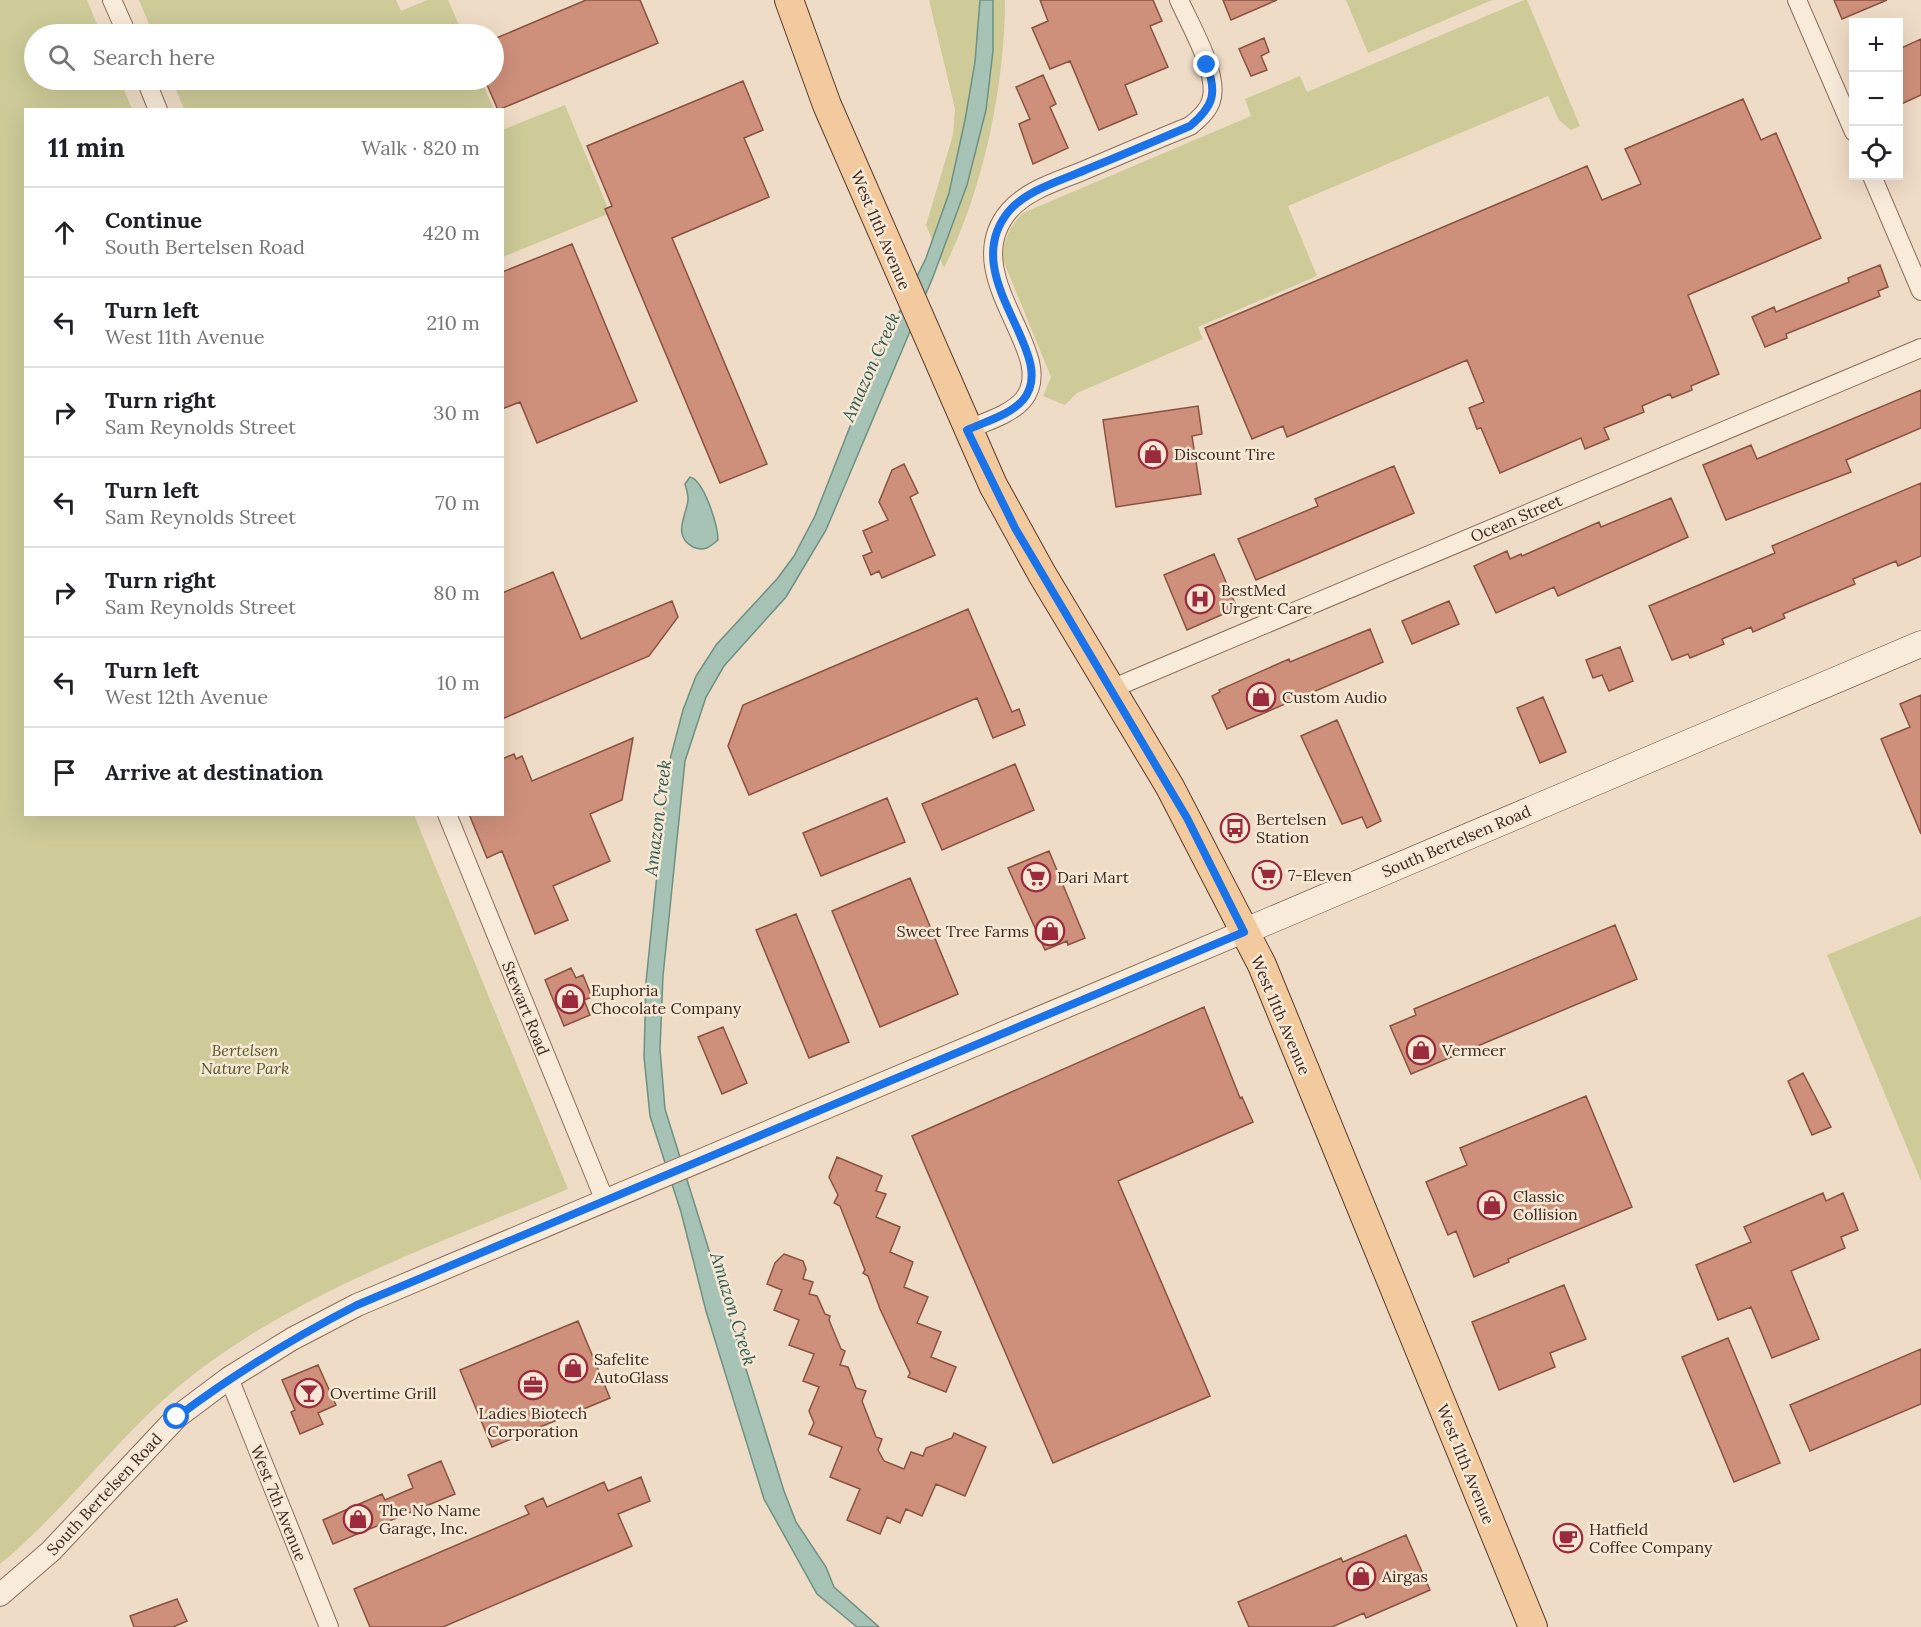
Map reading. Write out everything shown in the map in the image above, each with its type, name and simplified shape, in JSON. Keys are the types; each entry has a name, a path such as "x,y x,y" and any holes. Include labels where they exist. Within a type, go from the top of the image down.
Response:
{"main road":[{"name":"West 11th Avenue","path":"789,0 811,66 933,352 967,430 1015,528 1182,807 1262,965 1533,1627"},
{"name":"South Bertelsen Road","path":"1244,932 1921,644"}],"street":[{"path":"112,0 123,24"},
{"path":"967,430 1010,410 1024,399 1030,385 1032,370 1028,355 996,279 992,262 992,244 1008,212 1031,194 1190,126 1203,115 1211,101 1214,84 1179,0"},
{"path":"1797,0 1851,126"},
{"path":"150,90 157,108"},
{"path":"1874,180 1921,291"},
{"name":"Ocean Street","path":"1111,689 1921,348"},
{"name":"Stewart Road","path":"448,816 605,1201"},
{"name":"South Bertelsen Road","path":"0,1595 51,1551 177,1417 229,1378 292,1339 357,1305 1244,932"},
{"name":"West 7th Avenue","path":"229,1378 329,1627"}],"green space":[{"name":"Bertelsen Nature Park","path":"0,0 87,0 97,24 24,24 24,90 124,90 132,108 24,108 24,816 414,816 568,1189 369,1272 273,1321 228,1350 184,1382 160,1403 48,1520 0,1564"},
{"path":"139,0 396,0 401,11 427,0 448,0 459,24 149,24"},
{"path":"929,0 1005,0 1001,67 989,137 970,206 944,268 926,225 953,135 955,109"},
{"path":"1346,0 1492,0 1368,53"},
{"path":"1527,0 1580,126 1571,130 1559,120 1548,96 1288,206 1317,276 1198,327 1203,339 1077,393 1065,405 1043,396 1051,377 1003,260 1008,234 1023,213 1251,116 1245,99 1300,76 1307,92"},
{"path":"176,90 485,90 494,108 184,108"},
{"path":"565,105 610,213 504,257 504,129"},
{"path":"1921,916 1921,1181 1827,955"}],"shaded area":[{"path":"980,0 993,0 993,51 986,110 967,185 933,277 826,530 786,597 724,666 706,697 685,761 663,976 660,1049 665,1109 784,1491 796,1522 826,1567 834,1587 879,1627 857,1627 817,1594 764,1499 706,1311 681,1212 650,1116 644,1057 646,982 668,767 683,710 696,676 716,645 777,579 794,556 815,516 876,360 926,258 949,193 965,120 975,62"},
{"path":"690,477 700,486 705,495 717,533 718,540 704,549 693,547 686,542 683,536 682,523 688,503 685,484"}],"building":[{"path":"586,0 640,0 658,43 503,108 497,108 489,90 504,90 504,35"},
{"path":"1040,0 1153,0 1162,21 1150,26 1168,67 1125,85 1137,114 1099,130 1070,61 1050,69 1032,28 1048,21"},
{"path":"1223,0 1277,0 1231,20"},
{"path":"1834,0 1887,0 1842,19"},
{"path":"1264,38 1269,52 1261,56 1267,70 1251,76 1239,49"},
{"path":"1921,39 1921,95 1903,103 1903,72 1903,47"},
{"path":"1043,75 1056,104 1050,107 1068,148 1033,164 1019,124 1030,119 1016,87"},
{"path":"743,81 763,130 744,138 769,197 672,238 767,464 720,483 605,209 612,206 587,146"},
{"path":"1743,99 1761,140 1776,133 1821,238 1688,295 1719,374 1691,386 1692,390 1672,398 1670,394 1642,406 1644,412 1604,428 1609,439 1585,449 1581,438 1500,473 1481,428 1477,429 1469,408 1484,402 1467,360 1287,437 1283,426 1252,439 1205,328 1587,166 1602,200 1641,184 1625,149"},
{"path":"572,244 637,401 537,443 520,402 504,408 504,271"},
{"path":"1880,265 1888,287 1878,291 1880,296 1786,334 1787,338 1765,347 1752,317 1774,307 1776,312 1849,282 1848,278"},
{"path":"1921,390 1921,428 1846,460 1851,472 1726,520 1703,465 1751,445 1757,459"},
{"path":"1198,406 1202,434 1192,436 1201,494 1116,507 1103,420"},
{"path":"904,464 918,493 910,497 935,555 882,578 879,571 871,575 863,556 872,552 863,531 888,520 879,502 892,470"},
{"path":"1394,466 1414,513 1256,580 1238,539 1318,506 1315,499"},
{"path":"1921,483 1921,556 1898,566 1896,561 1853,579 1855,584 1783,614 1785,618 1753,632 1751,627 1722,639 1724,644 1690,658 1688,654 1672,660 1649,606 1775,553 1772,546"},
{"path":"1671,498 1688,537 1558,596 1554,587 1496,613 1474,566 1507,551 1510,559 1521,554 1522,556 1599,522 1601,527"},
{"path":"1214,554 1237,608 1187,630 1164,575"},
{"path":"553,572 581,639 672,601 678,617 649,656 504,718 504,592"},
{"path":"1449,601 1459,624 1412,644 1402,621"},
{"path":"968,609 1012,712 1019,709 1025,725 993,738 977,698 749,795 728,746 743,705"},
{"path":"1370,629 1383,662 1227,729 1212,696 1220,692 1219,690 1289,659 1290,662"},
{"path":"1620,647 1633,681 1609,691 1602,675 1593,678 1586,660"},
{"path":"1921,695 1921,834 1881,739 1910,727 1900,704"},
{"path":"1543,697 1566,752 1540,763 1517,708"},
{"path":"1337,720 1381,821 1367,828 1362,817 1342,824 1301,736"},
{"path":"633,738 622,800 590,814 610,861 553,886 568,920 535,934 502,851 487,858 470,816 504,816 504,758 514,754 516,759 522,756 532,781"},
{"path":"1015,764 1034,810 942,850 922,804"},
{"path":"887,798 905,842 821,876 803,833"},
{"path":"1049,851 1085,938 1068,945 1067,941 1045,950 1008,868"},
{"path":"910,878 958,994 880,1027 832,911"},
{"path":"796,914 849,1042 809,1058 756,930"},
{"path":"1615,925 1637,979 1411,1074 1390,1026 1416,1015 1414,1009"},
{"name":"Euphoria Chocolate Company","path":"571,968 576,978 583,975 592,997 584,1000 590,1015 564,1026 545,980"},
{"path":"1204,1007 1240,1098 1242,1097 1253,1122 1118,1181 1210,1396 1053,1463 912,1136"},
{"path":"723,1027 747,1083 722,1094 698,1037"},
{"path":"1803,1073 1831,1127 1812,1135 1788,1081"},
{"path":"1586,1096 1632,1207 1508,1259 1509,1262 1474,1277 1456,1231 1448,1235 1426,1182 1467,1165 1460,1148"},
{"path":"837,1157 882,1176 876,1191 886,1194 876,1217 900,1227 890,1252 913,1262 904,1287 928,1297 917,1323 941,1332 931,1357 956,1367 946,1392 908,1377 910,1373 880,1309 868,1276 863,1273 865,1270 840,1206 834,1203 838,1195 829,1177"},
{"path":"1823,1193 1826,1201 1843,1193 1858,1230 1841,1237 1845,1248 1791,1271 1819,1339 1772,1358 1751,1307 1718,1320 1696,1265 1751,1242 1744,1227"},
{"path":"784,1254 803,1261 806,1269 803,1279 813,1282 809,1294 817,1296 825,1314 830,1316 829,1320 841,1349 845,1351 840,1365 848,1367 856,1388 866,1391 862,1401 876,1437 882,1439 878,1450 884,1461 904,1469 911,1452 923,1456 926,1448 952,1438 954,1433 986,1447 965,1496 936,1484 922,1516 906,1509 900,1523 887,1517 880,1534 847,1520 860,1489 830,1477 842,1447 809,1434 814,1423 809,1411 819,1387 803,1381 814,1354 789,1345 799,1320 774,1310 782,1290 767,1284 775,1263"},
{"path":"1564,1285 1586,1339 1550,1353 1555,1367 1499,1390 1472,1322"},
{"path":"578,1321 610,1398 492,1447 460,1370"},
{"path":"1728,1338 1780,1463 1734,1482 1682,1357"},
{"path":"1921,1349 1921,1404 1810,1451 1790,1405"},
{"name":"Overtime Grill","path":"318,1365 336,1405 318,1413 323,1424 300,1434 291,1412 295,1410 282,1380"},
{"path":"441,1461 455,1494 333,1544 323,1520 382,1494 385,1500 413,1488 408,1475"},
{"path":"641,1477 650,1501 618,1514 632,1546 443,1627 370,1627 354,1589 529,1514 525,1506 543,1498 547,1507 604,1482 608,1491"},
{"name":"Airgas","path":"1406,1535 1430,1590 1366,1618 1364,1613 1332,1627 1249,1627 1238,1602 1341,1558 1343,1562"},
{"path":"177,1599 187,1621 173,1627 134,1627 130,1616"}],"place":[{"name":"Discount Tire","path":"1153,454"},
{"name":"BestMed Urgent Care","path":"1200,599"},
{"name":"Custom Audio","path":"1261,697"},
{"name":"Bertelsen Station","path":"1235,828"},
{"name":"7-Eleven","path":"1267,875"},
{"name":"Dari Mart","path":"1036,877"},
{"name":"Sweet Tree Farms","path":"1050,931"},
{"name":"Euphoria Chocolate Company","path":"570,999"},
{"name":"Vermeer","path":"1421,1050"},
{"name":"Classic Collision","path":"1492,1205"},
{"name":"Safelite AutoGlass","path":"573,1368"},
{"name":"Ladies Biotech Corporation","path":"533,1385"},
{"name":"Overtime Grill","path":"309,1393"},
{"name":"The No Name Garage, Inc.","path":"358,1519"},
{"name":"Hatfield Coffee Company","path":"1568,1538"},
{"name":"Airgas","path":"1361,1576"}],"route":[{"path":"177,1417 229,1378 292,1339 357,1305 1244,932 1170,787 1015,528 967,430 1010,410 1024,399 1030,385 1032,370 1028,355 996,279 992,262 992,244 1008,212 1031,194 1190,126 1203,115 1211,101 1214,84 1207,65"}],"water label":[{"name":"Amazon Creek","path":"871,367"},
{"name":"Amazon Creek","path":"658,818"},
{"name":"Amazon Creek","path":"733,1309"}]}
